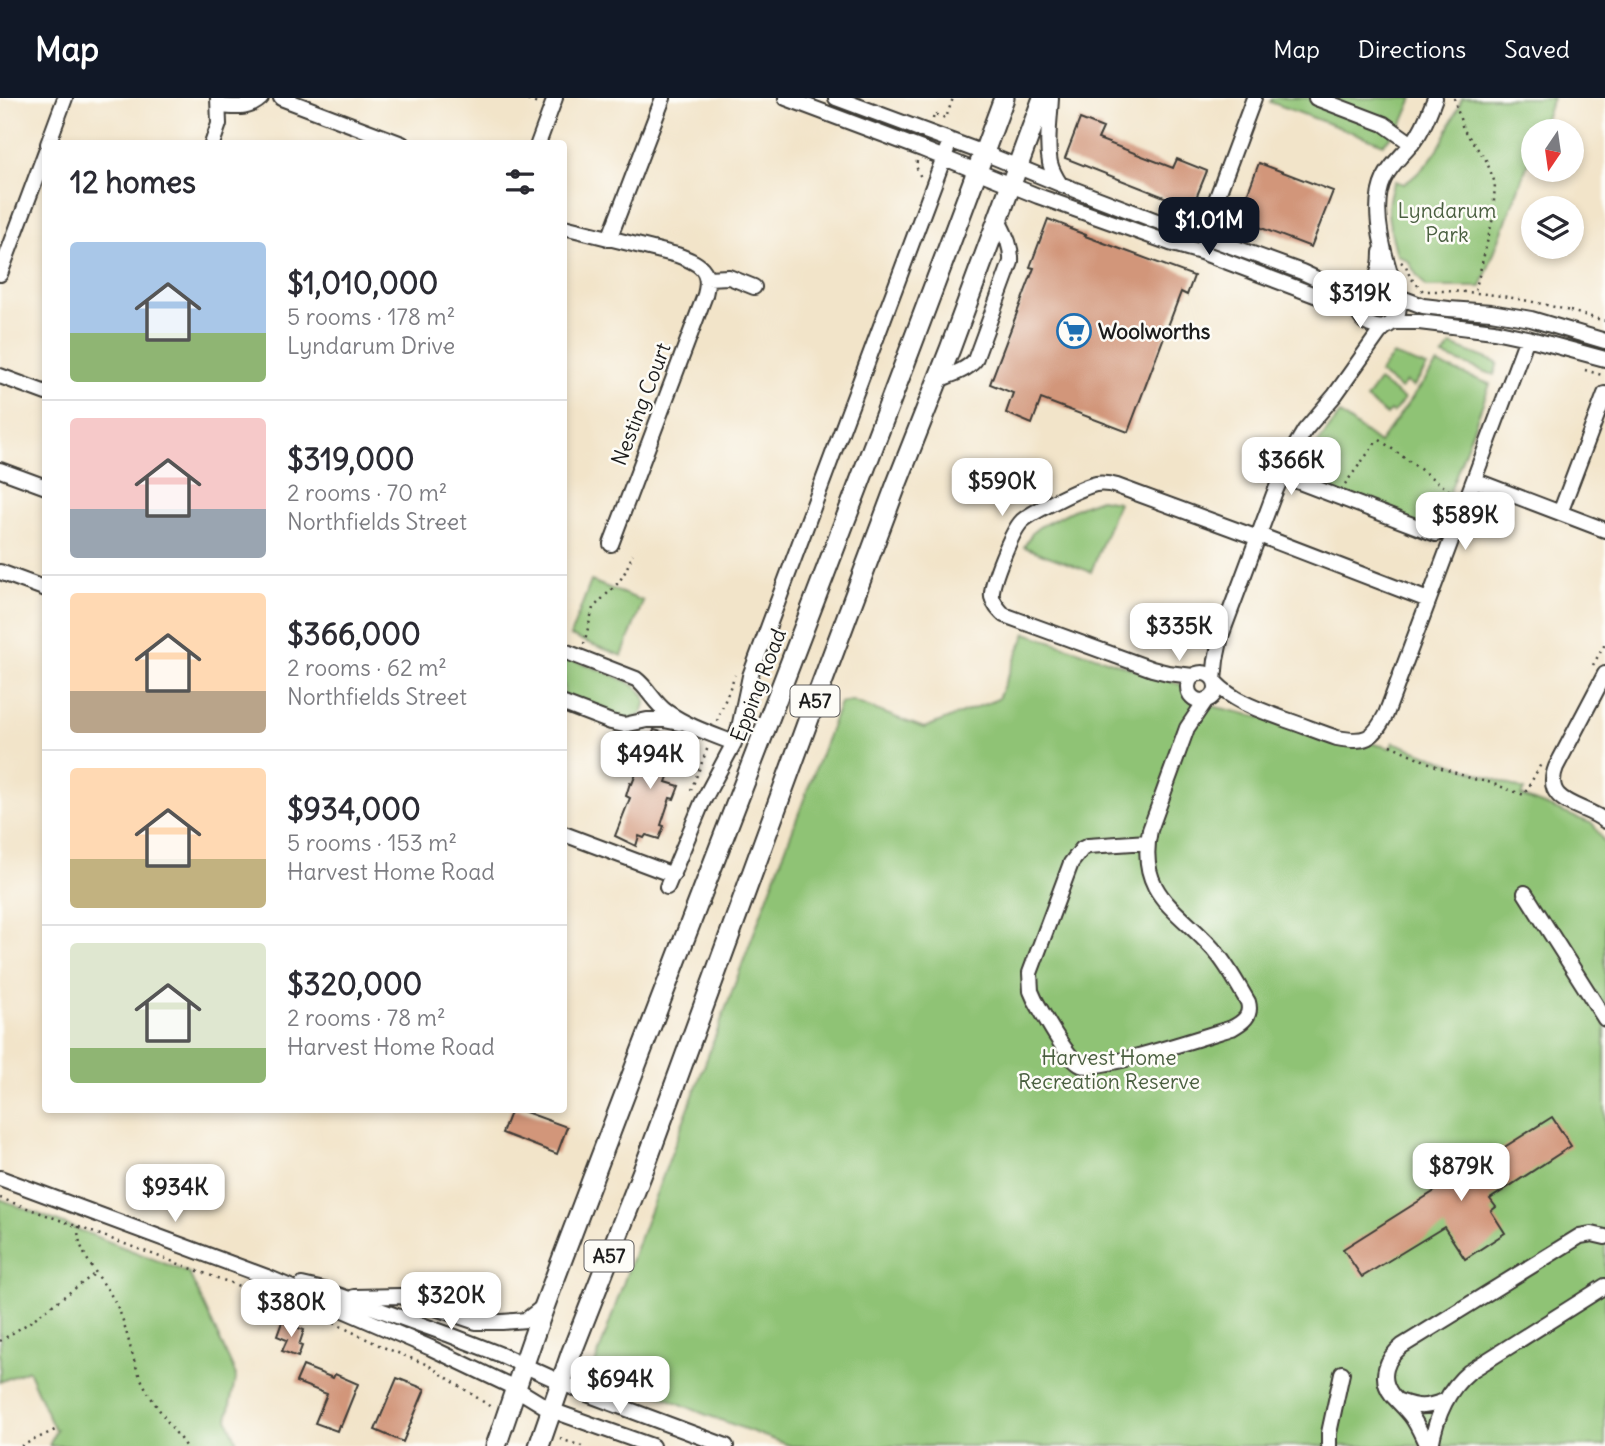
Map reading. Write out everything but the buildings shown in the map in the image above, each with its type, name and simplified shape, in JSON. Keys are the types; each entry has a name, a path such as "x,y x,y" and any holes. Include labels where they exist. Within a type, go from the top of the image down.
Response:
{"main road":[{"name":"Epping Road","path":"496,1446 544,1306 861,482 1004,98"},
{"path":"1018,167 1043,98"},
{"name":"A57","path":"541,1439 648,1158 892,496 1018,167"}],"street":[{"path":"49,140 65,98"},
{"path":"213,140 219,124 219,102 243,107 252,105 261,98"},
{"path":"281,98 391,140"},
{"path":"539,140 555,98"},
{"path":"609,239 663,98"},
{"path":"786,98 944,158 1018,167 1175,228 1303,272 1343,291 1376,284 1384,285 1398,296 1423,306 1491,312 1531,319 1605,341"},
{"path":"835,98 950,141 1011,186 1170,243 1197,250 1358,313 1370,326 1419,322 1494,331 1605,359"},
{"path":"1051,98 1050,162 1060,184"},
{"path":"1197,250 1203,221 1213,208 1254,98"},
{"path":"1316,98 1384,124 1412,144"},
{"path":"1187,728 1215,692 1216,660 1221,636 1281,475 1293,450 1305,430 1400,311 1382,240 1377,209 1380,190 1388,172 1412,144 1435,98"},
{"name":"Epping Road","path":"567,835 670,881 702,803 734,743 750,676 950,141"},
{"path":"0,274 42,162"},
{"path":"938,380 971,365 975,360 1011,262 1010,244 998,220"},
{"path":"567,228 677,255 701,266 707,278 729,277 754,287"},
{"path":"1360,359 1363,328 1357,300 1376,277 1382,240"},
{"name":"Nesting Court","path":"611,544 705,295 707,278"},
{"path":"1192,683 1196,700 1230,701 1337,738 1356,741 1377,731 1527,338"},
{"path":"0,376 42,392"},
{"path":"1560,513 1605,394"},
{"path":"0,470 42,486"},
{"path":"1281,475 1436,534"},
{"path":"1474,480 1605,530"},
{"path":"1252,707 1223,690 1209,674 1192,683 999,611 992,593 1015,529 1029,516 1083,488 1102,483 1117,486 1429,600"},
{"path":"0,572 42,588"},
{"path":"1148,842 1095,845 1082,849 1071,863 1030,973 1031,991 1035,1000 1070,1056 1084,1066 1094,1067 1232,1028 1249,1014 1248,1002 1219,956 1159,893 1149,866 1150,830 1187,728 1192,683 1221,636"},
{"path":"567,652 636,679 666,712 691,726 734,743"},
{"path":"1599,670 1552,781 1556,793 1562,799 1605,821"},
{"path":"635,724 646,714 649,705 648,692"},
{"path":"567,705 624,725 647,720 664,720 691,726"},
{"path":"1525,893 1605,1019"},
{"path":"0,1178 267,1277 515,1388 551,1410 652,1446"},
{"path":"1429,1446 1417,1423 1389,1391 1385,1378 1386,1366 1392,1354 1580,1236 1592,1234 1605,1237"},
{"path":"267,1277 324,1290 462,1340 587,1394 726,1446"},
{"path":"1429,1446 1444,1401 1459,1381 1605,1286"},
{"path":"342,1297 400,1296 476,1322 527,1320 544,1306"},
{"path":"1329,1446 1329,1433 1342,1373"},
{"path":"1397,1401 1415,1407 1444,1401"}],"path":[{"path":"522,98 538,104"},
{"path":"1454,98 1463,129 1486,160 1495,183 1493,218 1475,292"},
{"path":"1423,291 1511,296 1570,311"},
{"path":"1337,495 1379,441 1466,500"},
{"path":"579,657 593,608 619,582 632,554"},
{"path":"1599,670 1605,643"},
{"path":"1390,745 1436,766 1524,795 1542,763"},
{"path":"0,1198 275,1297"},
{"path":"78,1226 80,1244 85,1255 121,1315 132,1358 145,1387 185,1446"},
{"path":"0,1341 97,1272"},
{"path":"332,1322 428,1365 506,1417"},
{"path":"21,1446 55,1430"},
{"path":"541,1439 582,1446"}],"green space":[{"path":"1272,98 1413,98 1402,124 1384,144 1270,102"},
{"name":"Lyndarum Park","path":"1462,98 1553,98 1545,119 1521,119 1521,182 1481,287 1426,287 1408,261 1397,255 1392,236 1388,209 1395,181 1404,184 1425,166 1446,135"},
{"path":"1451,345 1498,363 1494,375 1443,356"},
{"path":"1393,355 1427,367 1413,387 1406,382 1401,389 1379,373"},
{"path":"1437,364 1490,384 1435,531 1299,479 1315,447 1340,414 1379,443"},
{"path":"1379,381 1404,399 1393,413 1390,411 1387,415 1366,399"},
{"path":"1100,499 1118,502 1091,572 1024,547 1039,527"},
{"path":"591,581 643,601 622,656 570,636"},
{"name":"Harvest Home Recreation Reserve","path":"1026,633 1185,686 1189,697 1212,706 1391,748 1393,742 1524,790 1521,796 1593,824 1605,844 1605,1446 791,1446 704,1414 594,1367 840,703 852,701 924,728 998,699"},
{"path":"567,658 638,688 645,699 644,707 641,715 627,721 567,700"},
{"path":"0,1199 189,1273 236,1375 227,1419 239,1446 49,1446 56,1429 28,1370 0,1382"}],"place":[{"name":"Woolworths","path":"1074,331"}]}
